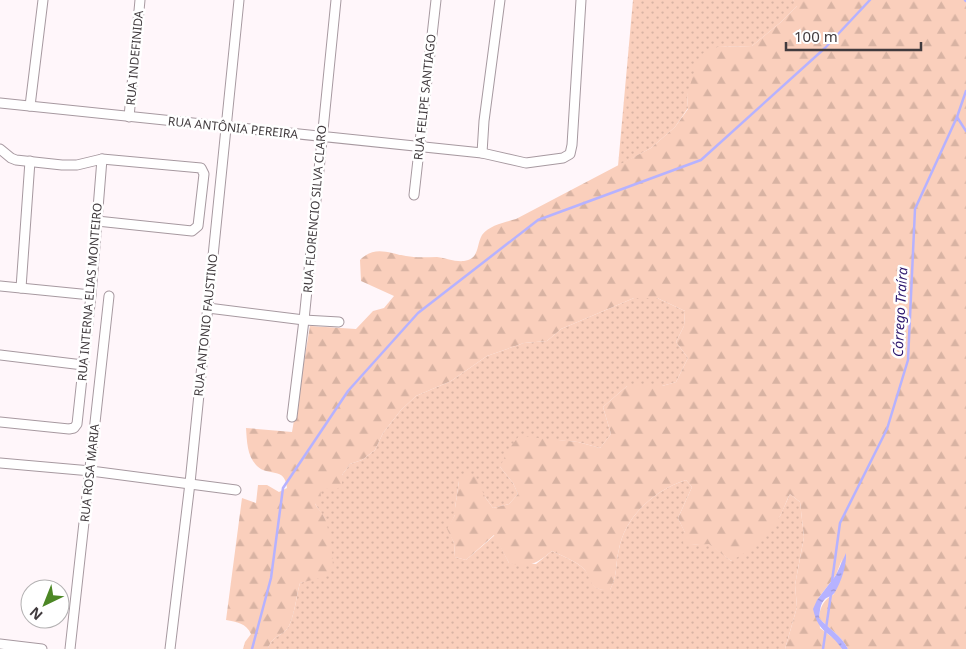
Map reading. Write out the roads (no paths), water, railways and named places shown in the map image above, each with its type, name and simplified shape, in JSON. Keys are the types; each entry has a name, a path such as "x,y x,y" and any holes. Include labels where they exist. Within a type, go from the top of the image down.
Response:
{"street":[{"path":"30,106 43,0"},
{"name":"RUA INDEFINIDA","path":"130,117 140,0"},
{"name":"RUA ANTONIO FAUSTINO","path":"170,649 190,483 239,0"},
{"name":"RUA FLORENCIO SILVA CLARO","path":"292,417 304,320 336,0"},
{"name":"RUA FELIPE SANTIAGO","path":"414,195 436,0"},
{"path":"482,153 484,121 500,0"},
{"name":"RUA ANTÔNIA PEREIRA","path":"0,103 226,128 482,153 526,163 564,158 570,154 572,145 581,0"},
{"path":"0,149 11,158 30,161 77,165 102,159 201,168 204,174 198,226 195,229 97,221"},
{"name":"RUA INTERNA ELIAS MONTEIRO","path":"0,422 69,430 77,424 91,296 102,159"},
{"path":"20,288 30,161"},
{"path":"0,286 91,296"},
{"name":"RUA ROSA MARIA","path":"70,649 110,296"},
{"path":"208,308 304,320 339,322"},
{"path":"0,355 83,365"},
{"path":"0,463 91,471 236,490"},
{"path":"0,644 42,649"}],"water":[{"path":"846,553 845,568 839,583 834,593 822,603 819,618 838,636 848,649 842,649 818,624 813,609 817,600 836,575"}],"waterway":[{"path":"252,649 271,578 283,488 348,391 418,313 538,220 701,160 825,48 870,0"},
{"name":"Córrego Traíra","path":"832,581 840,523 887,429 908,360 915,209 957,117 966,91"},
{"path":"957,117 966,131"},
{"name":"Córrego Traíra","path":"823,649 831,594"}]}
